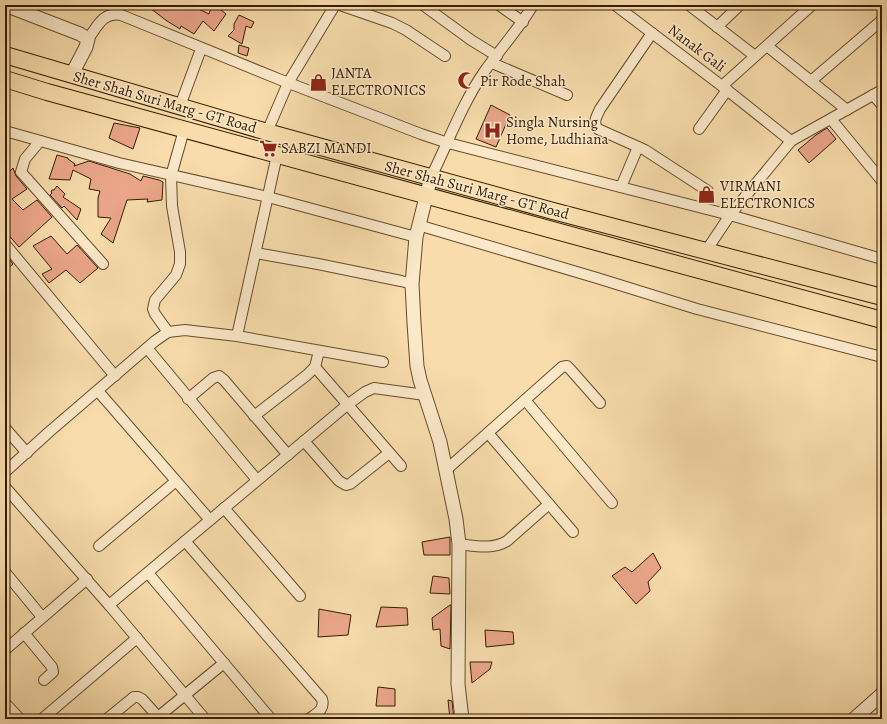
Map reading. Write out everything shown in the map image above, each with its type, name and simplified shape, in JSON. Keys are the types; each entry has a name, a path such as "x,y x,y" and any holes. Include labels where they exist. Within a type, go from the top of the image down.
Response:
{"main road":[{"name":"Sher Shah Suri Marg - GT Road","path":"5,55 267,132 552,211 882,297"},
{"name":"Sher Shah Suri Marg - GT Road","path":"5,79 184,130 882,320"}],"street":[{"path":"5,5 80,34 88,39"},
{"path":"72,74 86,47 88,39 105,17 111,5"},
{"path":"267,132 288,84 335,5"},
{"path":"340,5 392,23 406,30 445,56"},
{"path":"423,5 494,59 567,95"},
{"path":"499,5 523,22"},
{"path":"462,719 458,684 457,644 459,544 456,519 440,442 417,366 412,284 417,231 431,177 469,97 494,59 523,22 533,5"},
{"name":"Nanak Gali","path":"615,5 725,88 792,142"},
{"path":"689,5 755,56"},
{"path":"717,27 740,5"},
{"path":"699,129 725,88 755,56 812,5"},
{"path":"105,17 110,15 121,15 288,84 448,143 730,215 882,259"},
{"path":"811,81 882,20"},
{"path":"652,33 600,109 594,123 598,129 638,147 708,191"},
{"path":"767,46 847,110"},
{"path":"180,106 201,49"},
{"path":"706,251 730,215 792,142 878,93 882,105"},
{"path":"831,119 882,181"},
{"path":"168,332 153,309 155,300 176,275 180,264 180,252 172,206 171,176 184,130"},
{"path":"5,131 171,176 417,231 597,278 697,309 882,357"},
{"path":"40,141 25,159 21,172 103,264"},
{"path":"621,187 638,147"},
{"path":"238,336 277,155"},
{"path":"5,244 115,376"},
{"path":"256,253 318,264 412,284"},
{"path":"5,472 147,348 168,332 185,330 238,336 383,362"},
{"path":"147,348 257,480"},
{"path":"254,416 307,375 315,367 319,351"},
{"path":"446,470 562,367 567,366 600,403"},
{"path":"315,367 401,466"},
{"path":"188,399 213,378 219,376 288,455"},
{"path":"109,605 347,404 365,392 374,388 425,395"},
{"path":"98,391 210,520"},
{"path":"525,400 612,503"},
{"path":"5,428 27,452"},
{"path":"488,433 573,532"},
{"path":"304,441 339,481 346,485 350,484 389,453"},
{"path":"99,546 176,481"},
{"path":"5,487 87,579 184,696 205,719"},
{"path":"459,544 492,547 500,546 549,504"},
{"path":"224,508 300,596"},
{"path":"185,541 322,699 323,705 321,710 310,719"},
{"path":"5,573 42,617"},
{"path":"148,573 271,719"},
{"path":"5,650 87,579"},
{"path":"24,633 52,667 53,672 44,680"},
{"path":"42,719 137,638"},
{"path":"107,719 134,697 142,699 159,718 224,663"},
{"path":"854,719 882,694"},
{"path":"5,703 18,718"}],"building":[{"path":"146,5 190,5 209,14 212,5 215,5 226,14 214,31 203,21 194,34 181,26 180,29"},
{"path":"239,15 254,22 251,28 246,26 242,44 228,36 234,30 234,24"},
{"path":"239,45 249,48 247,56 238,53"},
{"path":"491,105 510,115 496,147 476,139"},
{"path":"114,123 140,128 133,149 109,138"},
{"path":"827,128 836,139 809,163 798,150"},
{"path":"57,155 68,158 75,164 74,166 89,161 130,174 141,181 143,176 159,180 163,182 162,200 147,202 148,199 127,200 113,243 101,234 111,218 98,217 98,198 100,191 89,189 91,179 73,170 70,180 49,179"},
{"path":"13,168 16,176 27,189 12,199 23,210 37,200 52,217 19,247 5,231 5,176"},
{"path":"57,186 65,194 63,197 81,209 77,220 64,206 62,208 50,195 52,190 54,190"},
{"path":"51,236 67,254 77,245 98,268 80,283 66,270 49,283 42,274 52,269 33,246"},
{"path":"5,254 13,264 5,271"},
{"path":"450,537 450,555 424,555 422,542"},
{"path":"653,553 661,568 648,582 650,591 636,604 612,576 625,567 632,572"},
{"path":"433,576 449,578 450,594 430,593"},
{"path":"450,605 450,649 441,646 440,629 433,630 432,618"},
{"path":"381,607 407,608 408,625 376,627"},
{"path":"319,609 351,615 348,635 318,637"},
{"path":"485,630 513,632 514,644 486,647"},
{"path":"470,662 492,662 490,669 472,683"},
{"path":"378,687 395,689 395,706 376,706"},
{"path":"448,700 452,701 454,719 450,719"}],"place":[{"name":"Pir Rode Shah","path":"467,81"},
{"name":"JANTA ELECTRONICS","path":"318,82"},
{"name":"Singla Nursing Home, Ludhiana","path":"493,131"},
{"name":"SABZI MANDI","path":"268,148"},
{"name":"VIRMANI ELECTRONICS","path":"707,195"}]}
